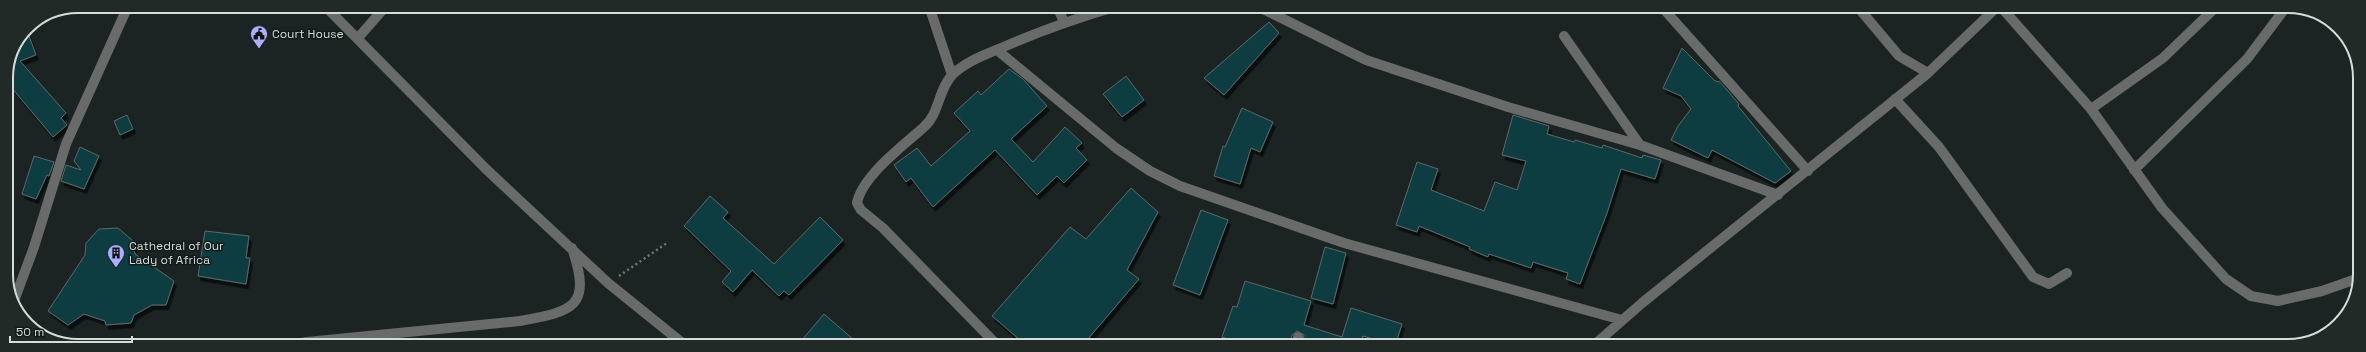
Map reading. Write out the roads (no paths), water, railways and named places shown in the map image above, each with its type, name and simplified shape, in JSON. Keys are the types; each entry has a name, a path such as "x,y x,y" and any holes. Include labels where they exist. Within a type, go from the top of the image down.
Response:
{"street":[{"path":"16,295 34,247 66,144 125,13"},
{"path":"332,13 486,169 571,246 608,283 677,339"},
{"path":"358,38 380,13"},
{"path":"931,13 952,75"},
{"path":"1060,13 1064,22"},
{"path":"991,339 883,228 861,210 857,203 858,195 868,181 926,126 935,113 943,91 952,75 972,61 997,50 1064,22 1094,13"},
{"path":"1271,13 1366,60 1508,107 1640,145 1778,195"},
{"path":"1667,13 1808,171"},
{"path":"1863,13 1900,56 1928,72"},
{"path":"1601,339 1622,320 1808,171 1928,72 1990,13"},
{"path":"2007,13 2091,109 2162,208 2226,279 2251,296 2278,301 2322,291 2352,280"},
{"path":"2091,109 2162,58 2210,13"},
{"path":"2134,170 2247,59 2282,13"},
{"path":"1564,36 1640,145"},
{"path":"997,50 1116,148 1150,171 1180,186 1344,243 1622,320"},
{"path":"1895,99 1939,147 2033,277 2049,284 2067,274"},
{"path":"339,339 488,325 551,315 569,309 578,297 581,282 571,246"}],"place":[{"name":"Court House","path":"259,49"},
{"name":"Cathedral of Our Lady of Africa","path":"116,268"}]}
